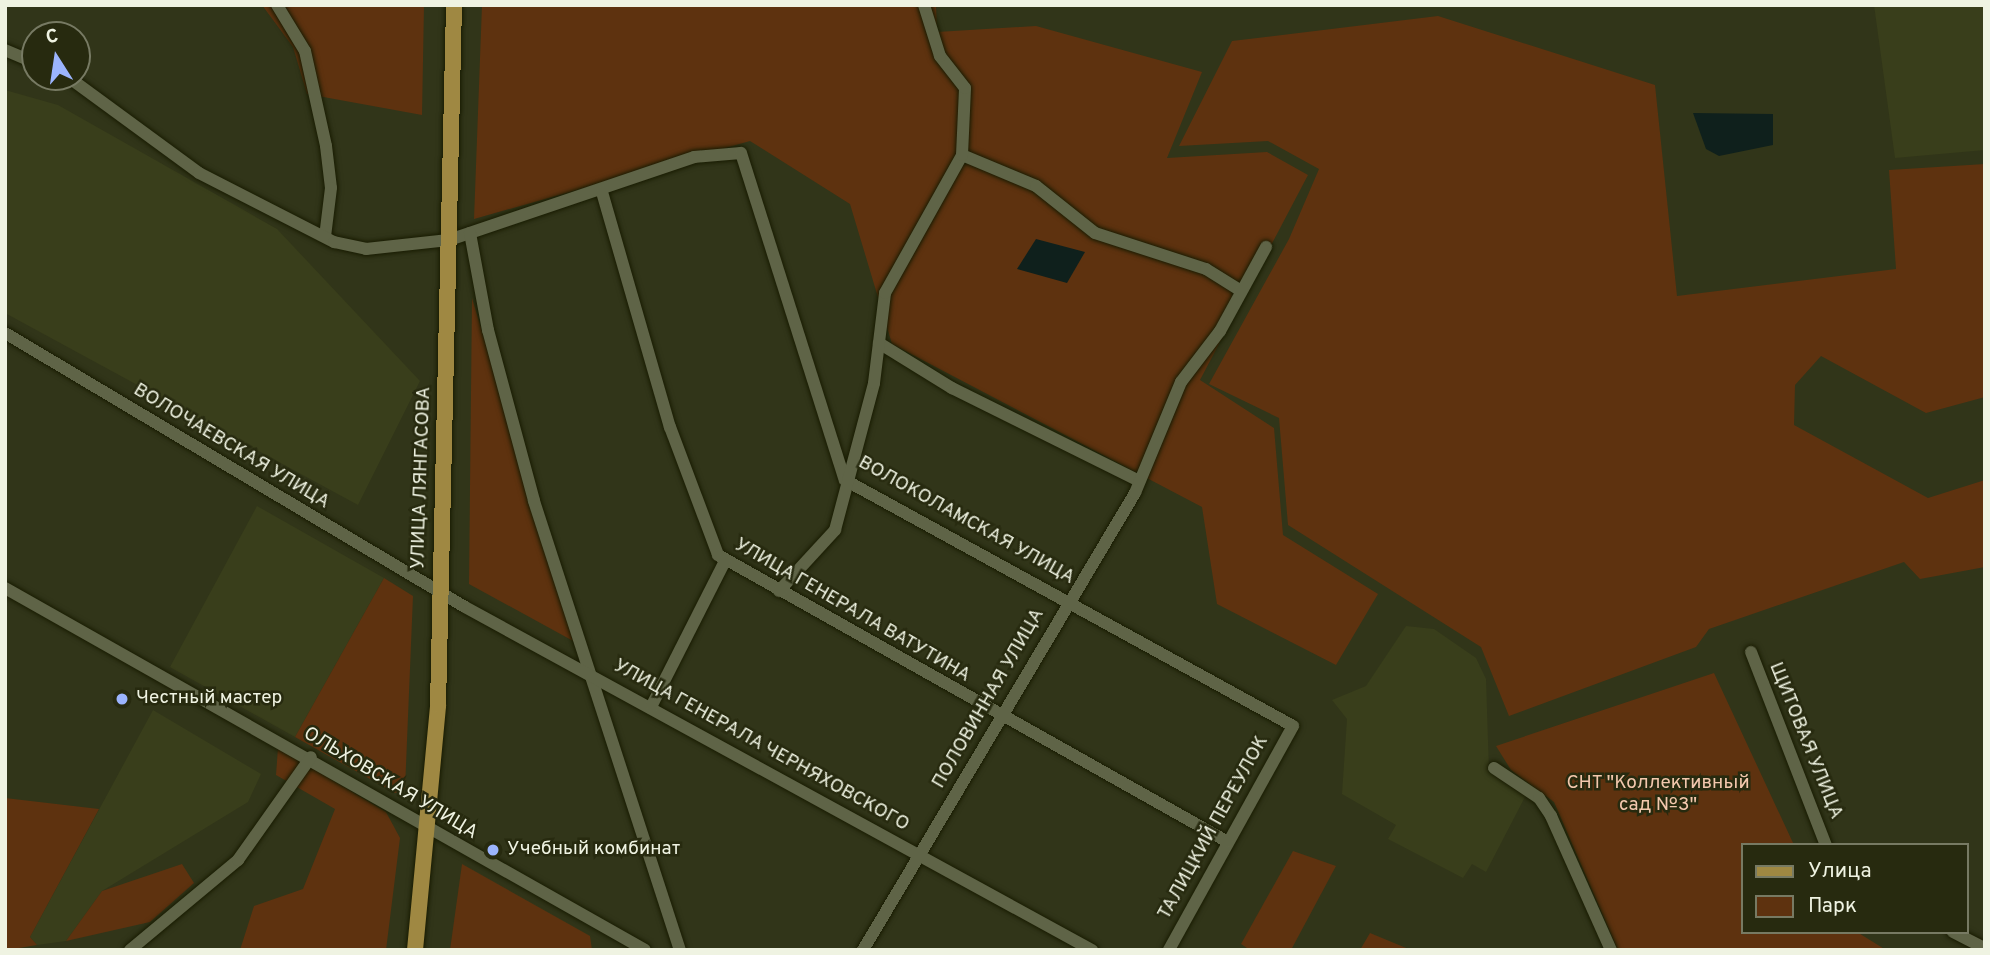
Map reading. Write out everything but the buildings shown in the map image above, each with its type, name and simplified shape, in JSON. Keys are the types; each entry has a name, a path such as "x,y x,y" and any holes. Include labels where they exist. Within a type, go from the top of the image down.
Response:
{"main road":[{"name":"УЛИЦА ЛЯНГАСОВА","path":"415,950 430,831 440,590 454,5"}],"street":[{"path":"277,5 305,51 326,146 331,188 326,237"},
{"path":"779,591 835,530 845,480 874,383 885,293 962,155 965,88 940,55 924,5"},
{"path":"87,91 199,173 326,237 366,248 449,240 602,192"},
{"name":"ВОЛОКОЛАМСКАЯ УЛИЦА","path":"602,192 694,157 741,153 845,480 1069,600 1293,726"},
{"path":"962,155 1036,186 1095,233 1206,269 1238,289"},
{"name":"УЛИЦА ГЕНЕРАЛА ВАТУТИНА","path":"602,192 670,427 718,555 1001,718 1228,842"},
{"name":"УЛИЦА ГЕНЕРАЛА ЧЕРНЯХОВСКОГО","path":"470,233 488,330 534,500 594,673 915,855 1092,950"},
{"name":"ПОЛОВИННАЯ УЛИЦА","path":"863,950 915,855 935,832 1139,481 1181,382 1220,331 1238,289 1266,247"},
{"name":"ВОЛОЧАЕВСКАЯ УЛИЦА","path":"5,333 440,590 594,673"},
{"path":"879,343 952,388 1139,481"},
{"path":"652,705 725,561"},
{"name":"ОЛЬХОВСКАЯ УЛИЦА","path":"5,588 310,757 430,831 645,950"},
{"name":"ЩИТОВАЯ УЛИЦА","path":"1751,652 1825,843"},
{"path":"594,673 680,950"},
{"name":"ТАЛИЦКИЙ ПЕРЕУЛОК","path":"1169,950 1293,726"},
{"path":"130,950 239,860 310,757"},
{"path":"1494,768 1539,798 1552,816 1611,950"},
{"path":"1957,934 1985,948"}],"shaded area":[{"path":"1874,5 1985,5 1985,150 1895,158"},
{"path":"5,90 58,105 277,229 420,381 358,505 5,313"},
{"path":"257,506 384,578 295,737 170,667"},
{"path":"1406,626 1434,629 1476,658 1486,679 1489,771 1527,793 1486,872 1472,864 1463,878 1388,839 1396,825 1342,794 1347,719 1332,700 1366,686"},
{"path":"153,710 261,774 248,802 102,891 66,941 37,945 30,937"}],"green space":[{"path":"262,5 424,5 422,115 307,94 293,47"},
{"path":"482,5 936,5 937,32 1036,26 1202,72 1167,158 1267,152 1308,175 1200,380 1274,428 1283,535 1378,594 1336,665 1217,604 1202,507 892,344 850,204 750,141 474,219"},
{"path":"1438,16 1655,85 1677,296 1896,269 1889,170 1985,164 1985,397 1926,413 1821,356 1795,385 1794,425 1928,498 1985,480 1985,567 1920,579 1904,562 1709,629 1696,647 1509,716 1481,647 1288,525 1279,418 1209,384 1289,239 1319,169 1268,141 1179,146 1232,41"},
{"path":"472,298 575,642 469,584"},
{"path":"384,578 413,596 405,789 395,793 295,737"},
{"name":"СНТ \"Коллективный сад №3\"","path":"1714,673 1793,843 1742,843 1742,934 1860,934 1886,950 1618,950 1554,802 1511,770 1496,746"},
{"path":"278,748 386,812 400,838 386,950 240,950 254,906 303,889 335,809 276,775"},
{"path":"5,798 99,809 30,937 37,945 7,950"},
{"path":"1293,851 1336,866 1291,950 1250,950 1241,944"},
{"path":"182,864 194,883 150,922 66,941 102,891"},
{"path":"462,864 590,936 592,950 450,950"},
{"path":"1370,933 1411,950 1360,950"}],"water":[{"path":"1693,113 1773,114 1773,145 1719,156 1706,149"},
{"path":"1036,239 1085,252 1067,283 1017,269"}],"place":[{"name":"Честный мастер","path":"122,699"},
{"name":"Учебный комбинат","path":"493,850"}]}
